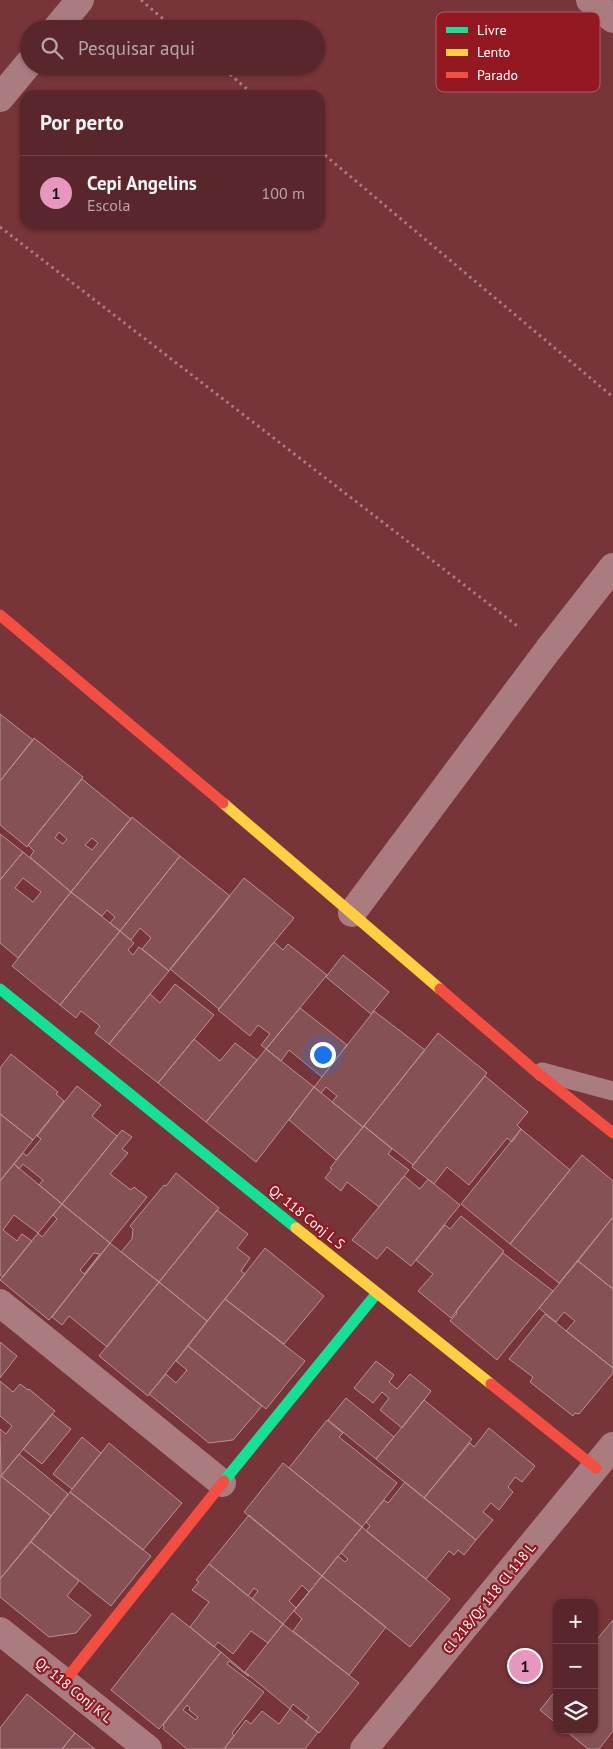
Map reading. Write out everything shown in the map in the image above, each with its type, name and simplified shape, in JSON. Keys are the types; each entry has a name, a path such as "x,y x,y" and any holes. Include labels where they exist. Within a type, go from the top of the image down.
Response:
{"street":[{"path":"63,20 80,0"},
{"path":"590,0 613,19"},
{"path":"2,93 20,73"},
{"path":"352,913 548,650 613,567"},
{"path":"0,615 534,1070 613,1133"},
{"name":"Qr 118 Conj L S","path":"0,989 377,1294 596,1468"},
{"path":"64,1682 222,1483 377,1294"},
{"path":"0,1303 222,1483"},
{"name":"Cl 218/Qr 118 Cl 118 L","path":"364,1749 613,1446"},
{"name":"Qr 118 Conj K L","path":"0,1632 148,1749"}],"lane":[{"path":"534,1070 613,1091"}],"path":[{"path":"141,0 164,20"},
{"path":"231,75 248,90"},
{"path":"325,154 613,397"},
{"path":"0,227 548,650"}],"building":[{"path":"0,714 33,740 0,781"},
{"path":"34,738 83,777 27,847 0,825 0,781"},
{"path":"82,779 131,819 71,892 30,857 34,851 28,845","holes":["59,832 67,839 63,844 55,838","92,838 98,843 92,850 85,845"]},
{"path":"132,817 180,856 120,931 110,923 115,917 107,910 102,916 71,892"},
{"path":"0,834 23,852 0,880"},
{"path":"23,852 71,892 18,958 0,943 0,880","holes":["23,878 41,892 33,902 15,888"]},
{"path":"180,856 230,896 169,971 142,949 151,938 140,928 131,940 120,931"},
{"path":"244,878 294,918 219,1009 170,969"},
{"path":"71,892 120,931 60,1005 12,966"},
{"path":"120,931 134,943 128,950 133,955 139,947 169,971 109,1044 95,1033 100,1026 81,1011 76,1018 60,1005"},
{"path":"274,942 283,950 288,944 327,975 266,1049 261,1045 270,1034 258,1025 250,1036 218,1010"},
{"path":"343,955 389,992 371,1014 326,977"},
{"path":"175,984 214,1015 158,1083 109,1044 150,994 160,1003"},
{"path":"300,1008 347,1045 322,1077 289,1050 281,1061 266,1049"},
{"path":"374,1011 425,1050 363,1127 332,1102 337,1096 326,1087 321,1093 314,1087"},
{"path":"438,1033 487,1073 413,1165 364,1126"},
{"path":"194,1039 220,1061 235,1043 257,1060 206,1122 158,1083"},
{"path":"266,1049 314,1087 256,1162 206,1122"},
{"path":"11,1054 58,1092 56,1094 64,1101 33,1140 0,1114 0,1068"},
{"path":"485,1076 528,1112 517,1125 521,1129 512,1142 507,1138 469,1185 447,1167 434,1184 412,1167"},
{"path":"77,1086 101,1105 92,1116 117,1136 62,1204 39,1185 43,1180 23,1164 19,1169 14,1164 23,1153 27,1156 41,1139 37,1136"},
{"path":"314,1087 363,1127 336,1160 289,1120"},
{"path":"0,1114 33,1140 0,1181"},
{"path":"364,1126 392,1149 388,1154 409,1170 379,1207 347,1182 341,1191 325,1178 332,1169 330,1168"},
{"path":"521,1129 570,1170 510,1244 461,1204"},
{"path":"122,1130 132,1137 122,1149 128,1153 110,1174 131,1190 134,1187 147,1197 110,1243 62,1204"},
{"path":"582,1155 613,1181 613,1217 559,1283 510,1244"},
{"path":"14,1164 62,1204 38,1233 14,1215 3,1230 17,1241 22,1234 32,1241 3,1277 0,1275 0,1181"},
{"path":"176,1173 219,1208 159,1282 121,1252 132,1239 133,1229 130,1226"},
{"path":"404,1176 420,1189 428,1179 460,1205 411,1266 387,1247 377,1259 352,1240"},
{"path":"62,1204 110,1243 49,1320 0,1280 38,1233 42,1237 57,1219 53,1215","holes":["94,1253 100,1254 84,1274 80,1270"]},
{"path":"217,1210 248,1234 237,1248 250,1258 241,1271 245,1274 207,1321 159,1282"},
{"path":"461,1216 504,1251 451,1318 418,1291 433,1274 416,1260 445,1225 450,1229"},
{"path":"613,1217 613,1289 578,1261"},
{"path":"110,1243 159,1282 107,1347 69,1316 62,1325 52,1317"},
{"path":"265,1248 324,1296 284,1344 225,1299"},
{"path":"503,1253 553,1291 497,1360 450,1321"},
{"path":"578,1261 613,1289 613,1368 566,1331 575,1321 564,1312 556,1322 539,1308"},
{"path":"159,1282 207,1321 148,1396 99,1356"},
{"path":"225,1299 305,1361 266,1409 188,1346"},
{"path":"545,1314 613,1368 613,1373 579,1414 575,1413 573,1416 530,1382 533,1377 509,1359"},
{"path":"0,1342 17,1356 0,1378"},
{"path":"188,1346 262,1406 233,1440 209,1443 149,1394 166,1374 176,1383 187,1370 176,1361"},
{"path":"376,1361 394,1375 389,1382 397,1389 410,1374 431,1391 402,1428 380,1410 389,1398 382,1392 373,1403 354,1388"},
{"path":"0,1381 13,1392 20,1384 29,1389 55,1411 1,1476 0,1429 6,1434 12,1426 0,1416"},
{"path":"346,1398 394,1437 376,1459 328,1420"},
{"path":"424,1400 472,1439 424,1498 376,1459"},
{"path":"52,1414 71,1429 42,1464 23,1449"},
{"path":"327,1420 343,1433 339,1437 397,1483 362,1527 289,1468"},
{"path":"489,1428 535,1466 522,1482 515,1477 508,1487 513,1492 499,1510 491,1503 483,1512 493,1520 476,1540 424,1498 470,1443 474,1447"},
{"path":"82,1437 101,1453 72,1489 53,1474"},
{"path":"109,1443 182,1503 143,1550 70,1492"},
{"path":"19,1454 68,1494 51,1516 1,1476"},
{"path":"283,1463 362,1527 322,1576 244,1512"},
{"path":"1,1476 51,1516 0,1579 0,1478"},
{"path":"405,1482 476,1540 464,1555 458,1550 454,1555 449,1551 426,1579 366,1531 370,1526 366,1522 384,1500 388,1503"},
{"path":"70,1492 151,1556 111,1606 31,1542"},
{"path":"249,1515 322,1576 301,1602 309,1592 302,1585 289,1601 296,1608 283,1624 252,1599 258,1591 254,1588 248,1596 209,1564"},
{"path":"362,1527 450,1599 410,1647 322,1576 338,1556 345,1562 348,1559 341,1553"},
{"path":"31,1542 79,1581 67,1596 91,1615 76,1633 49,1637 0,1597 0,1579"},
{"path":"209,1564 283,1624 268,1643 251,1631 233,1654 218,1642 214,1647 190,1627 209,1602 192,1590 199,1582 196,1580"},
{"path":"322,1576 386,1627 349,1675 293,1631 302,1619 294,1611"},
{"path":"172,1613 221,1652 159,1729 111,1690"},
{"path":"613,1620 613,1731 599,1749 588,1749 570,1734 598,1734 598,1638"},
{"path":"283,1624 359,1683 319,1733 305,1722 309,1717 293,1704 290,1709 245,1672"},
{"path":"221,1652 249,1676 229,1661 227,1664 264,1692 232,1733 234,1736 224,1749 187,1749 163,1729 163,1725","holes":["187,1705 190,1708 189,1710 198,1717 196,1720 183,1710"]},
{"path":"27,1694 75,1733 62,1749 0,1749 0,1728"},
{"path":"553,1694 553,1721 540,1710"},
{"path":"290,1709 318,1732 305,1749 224,1749 246,1720 251,1724 262,1711 279,1724"},
{"path":"75,1733 95,1749 62,1749"}],"traffic: fast":[{"path":"0,989 296,1228"},
{"path":"224,1481 377,1293"}],"traffic: slow":[{"path":"223,803 440,989"},
{"path":"296,1228 491,1384"}],"traffic: jam":[{"path":"0,615 223,803"},
{"path":"440,989 534,1070 613,1133"},
{"path":"491,1384 596,1468"},
{"path":"64,1682 224,1481"}],"place":[{"name":"Cepi Angelins","path":"525,1666"}]}
